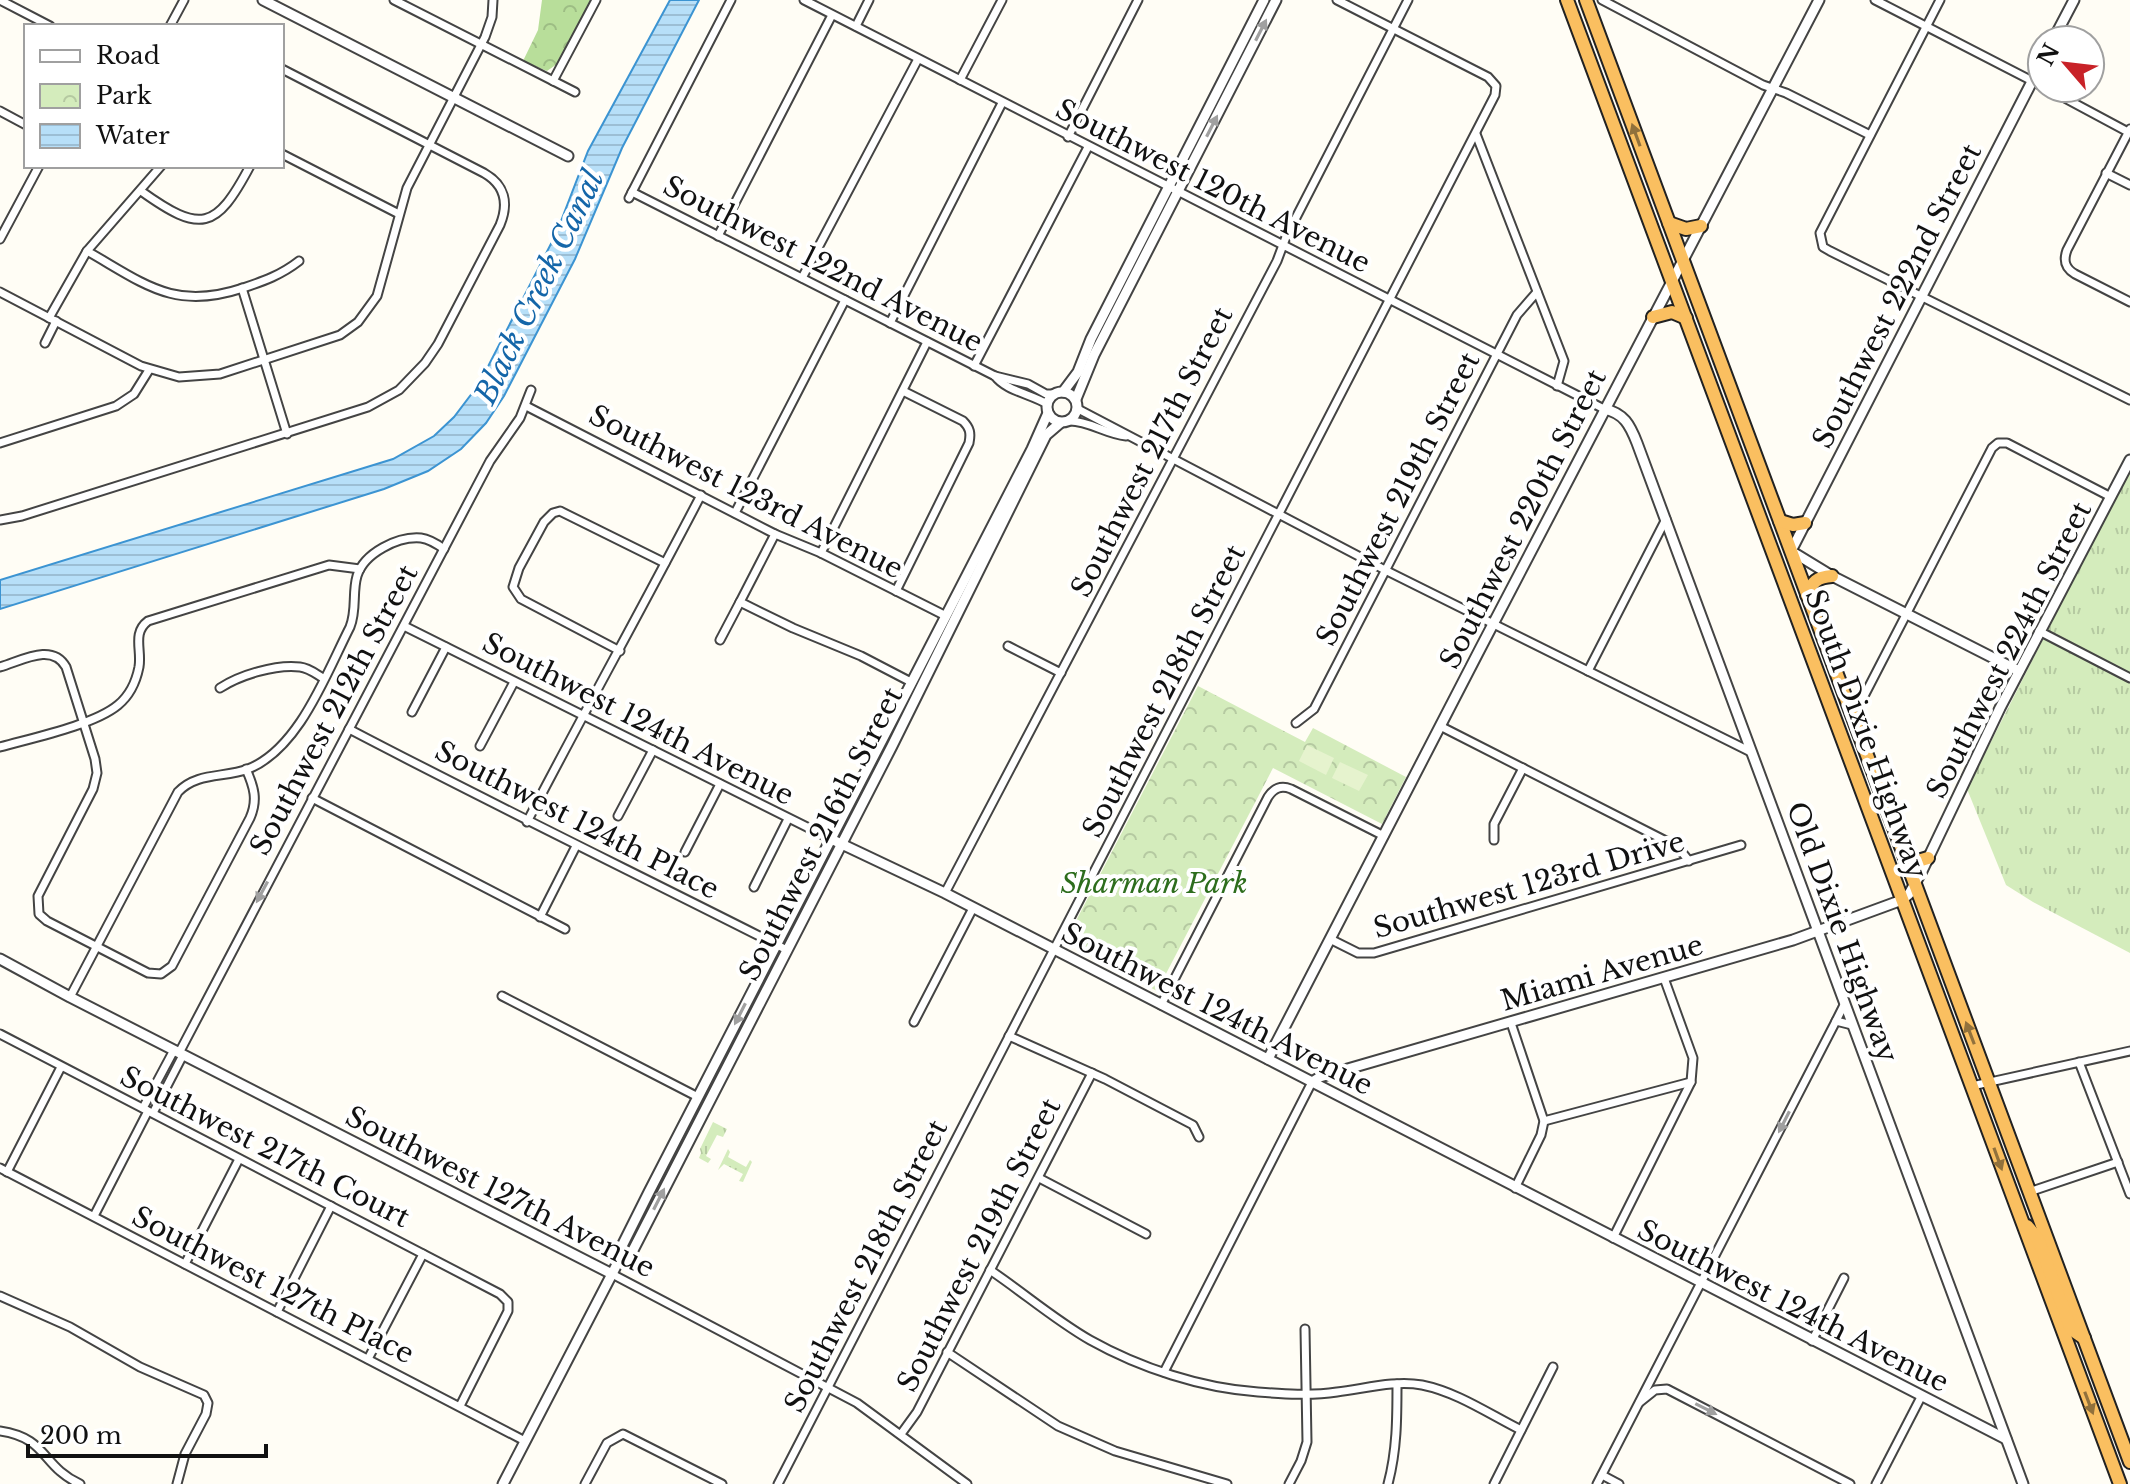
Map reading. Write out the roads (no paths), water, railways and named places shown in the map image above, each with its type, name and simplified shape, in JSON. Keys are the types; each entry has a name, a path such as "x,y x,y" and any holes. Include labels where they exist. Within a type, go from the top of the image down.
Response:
{"highway":[{"name":"South Dixie Highway","path":"1586,0 2129,1459"},
{"name":"South Dixie Highway","path":"1570,3 2120,1484"},
{"path":"1622,146 1635,161 1668,250 1682,260"},
{"path":"1669,223 1686,229 1701,226"},
{"path":"1672,281 1680,283 1685,291 1721,384 1735,400"},
{"path":"1653,317 1672,312 1686,318"},
{"path":"1732,442 1745,456 1776,540 1791,551 1783,565 1782,577"},
{"path":"1780,521 1790,525 1805,523"},
{"path":"1807,595 1814,581 1832,576"},
{"path":"1852,766 1868,784 1902,877 1914,885"},
{"path":"1904,855 1918,861 1928,858"},
{"path":"1902,900 1915,907 1941,975 1952,984"},
{"path":"2020,1217 2038,1239 2071,1329 2084,1338"}],"street":[{"path":"0,0 46,24"},
{"path":"171,24 184,0"},
{"path":"263,0 568,156"},
{"path":"394,0 575,92"},
{"path":"0,292 149,370 171,376 199,378 220,374 331,339 349,329 366,313 381,287 407,188 481,45 490,23 493,0"},
{"path":"553,81 596,0"},
{"name":"Southwest 122nd Avenue","path":"731,0 630,195 995,376 1028,384 1046,394 1059,393"},
{"name":"Southwest 120th Avenue","path":"804,0 1604,409"},
{"path":"856,26 869,0"},
{"path":"960,80 1002,0"},
{"path":"1068,137 1138,0"},
{"path":"1077,404 1080,384 1264,0"},
{"path":"1276,0 1089,342 1078,372 1059,393 1128,436 1387,571 1753,753"},
{"path":"1337,0 1393,29"},
{"name":"Southwest 217th Street","path":"945,893 1173,459 1408,0"},
{"path":"1602,0 1870,135"},
{"name":"Southwest 220th Street","path":"1268,1059 1819,0"},
{"path":"1875,0 2026,78"},
{"path":"1940,0 1820,233 1820,239 1825,249 2130,400"},
{"path":"2061,24 2074,0"},
{"path":"718,236 832,15"},
{"name":"Southwest 218th Street","path":"778,1484 1495,95 1496,86 1488,77 1393,29"},
{"path":"802,278 918,59"},
{"path":"0,520 22,516 379,403 416,374 438,344 505,212 504,195 499,185 490,176 284,70"},
{"path":"890,323 1002,103"},
{"name":"Southwest 222nd Street","path":"1791,551 1921,296 2029,104"},
{"path":"2077,104 2129,131 2065,253 2065,266 2130,302"},
{"path":"0,111 24,124"},
{"path":"1476,134 1564,361 1557,386"},
{"path":"974,366 1088,147"},
{"path":"284,155 399,214"},
{"path":"0,239 38,168"},
{"path":"45,343 87,251 159,168"},
{"path":"141,191 181,215 210,218 229,203 249,168"},
{"path":"2106,173 2130,185"},
{"path":"87,251 175,296 200,298 282,274 299,261"},
{"path":"242,288 287,434"},
{"name":"Southwest 219th Street","path":"1296,723 1314,709 1517,315 1537,292"},
{"path":"735,513 845,300"},
{"path":"821,553 927,342"},
{"path":"0,443 116,406 134,394 149,370"},
{"name":"Southwest 122nd Avenue","path":"995,376 1000,383 1032,395 1048,408"},
{"name":"Southwest 212th Street","path":"94,1216 494,453 526,406 531,390"},
{"path":"896,591 971,435 963,421 903,391"},
{"name":"Southwest 216th Street","path":"503,1484 946,616 1048,408 1059,393"},
{"name":"Southwest 216th Street","path":"618,1262 629,1258 909,714 1046,435 1065,422 1077,404"},
{"name":"Southwest 123rd Avenue","path":"526,406 775,534 821,553 946,616"},
{"path":"1048,408 1065,422 1080,421 1128,436"},
{"name":"Old Dixie Highway","path":"1604,409 1615,411 1627,421 1666,519 2023,1484"},
{"path":"1862,700 1992,448 1998,443 2007,443 2111,497"},
{"name":"Southwest 224th Street","path":"1902,900 1928,858 2039,631 2130,460"},
{"path":"527,822 701,495"},
{"path":"620,651 526,602 514,591 513,581 519,568 544,522 560,511 665,563"},
{"path":"1588,671 1666,519"},
{"path":"720,640 775,534"},
{"path":"70,997 178,792 198,778 246,769 271,757 287,743 353,620 360,569 382,548 413,538 427,540 444,549"},
{"path":"1791,551 1832,576 2019,671"},
{"path":"0,747 113,709 129,693 139,667 140,630 148,621 329,565 360,569"},
{"path":"740,602 911,682"},
{"path":"909,714 910,700 943,639 946,616"},
{"name":"Southwest 124th Avenue","path":"404,626 788,819 945,893 2006,1439"},
{"path":"2039,631 2130,678"},
{"path":"1008,646 1061,673"},
{"path":"412,712 446,647"},
{"path":"0,667 43,654 53,654 60,659 66,667 95,759 95,783 38,896 37,911 47,921 148,973 161,974 175,962 254,810 254,787 246,769"},
{"path":"220,688 238,676 288,667 302,667 323,678"},
{"path":"480,746 514,682"},
{"path":"1440,726 1666,841 1689,861"},
{"name":"Southwest 124th Place","path":"349,729 527,822 614,862 787,950"},
{"path":"618,816 653,750"},
{"path":"1494,840 1494,824 1523,768"},
{"path":"685,852 720,784"},
{"path":"1161,1005 1268,797 1281,787 1291,789 1384,836"},
{"path":"312,798 565,929"},
{"path":"754,887 788,819"},
{"name":"Southwest 123rd Drive","path":"1330,939 1358,953 1374,953 1741,845"},
{"path":"540,917 576,846"},
{"name":"Miami Avenue","path":"1312,1082 1320,1077 1817,931 1902,900"},
{"path":"914,1022 973,908"},
{"name":"Southwest 127th Avenue","path":"0,959 857,1403 967,1484"},
{"path":"1613,1238 1691,1082 1693,1058 1664,978"},
{"path":"502,996 698,1097"},
{"path":"1597,1484 1844,1005"},
{"path":"1836,1021 1852,1025"},
{"path":"1511,1023 1544,1121 1541,1135 1515,1188"},
{"name":"Southwest 217th Court","path":"0,1034 500,1294 508,1302 505,1318 460,1406"},
{"path":"1009,1036 1092,1073 1193,1125 1199,1137"},
{"path":"1971,1086 2130,1051"},
{"path":"2079,1062 2130,1194"},
{"path":"4,1170 61,1067"},
{"name":"Southwest 219th Street","path":"901,1434 917,1412 1092,1073"},
{"path":"1164,1372 1312,1082"},
{"path":"1544,1121 1691,1082"},
{"path":"185,1264 239,1159"},
{"path":"2029,1192 2118,1162"},
{"name":"Southwest 127th Place","path":"4,1170 525,1441"},
{"path":"1039,1178 1146,1234"},
{"path":"277,1312 331,1206"},
{"path":"368,1359 423,1254"},
{"path":"990,1270 1089,1339 1164,1372 1213,1386 1306,1395 1418,1384 1443,1390 1521,1430"},
{"path":"1812,1341 1844,1278"},
{"path":"0,1296 70,1327 147,1370 200,1391 207,1399 206,1414 185,1454 177,1484"},
{"path":"1289,1484 1307,1442 1305,1329"},
{"path":"947,1352 1032,1411 1079,1436 1115,1451 1227,1484"},
{"path":"1494,1484 1553,1367"},
{"path":"1388,1484 1398,1432 1397,1384"},
{"path":"1638,1404 1655,1390 1667,1389 1850,1484"},
{"path":"1876,1484 1921,1397"},
{"path":"0,1431 29,1438 58,1472 80,1484"},
{"path":"585,1484 607,1443 623,1434 709,1481 722,1484"},
{"path":"1602,1475 1619,1484"}],"water":[{"name":"Black Creek Canal","path":"670,0 699,0 622,148 575,259 504,396 486,423 461,449 428,471 384,489 0,609 0,580 393,459 434,436 454,417 479,384 556,234 588,151"}],"park label":[{"name":"Sharman Park","path":"1154,883"}]}
